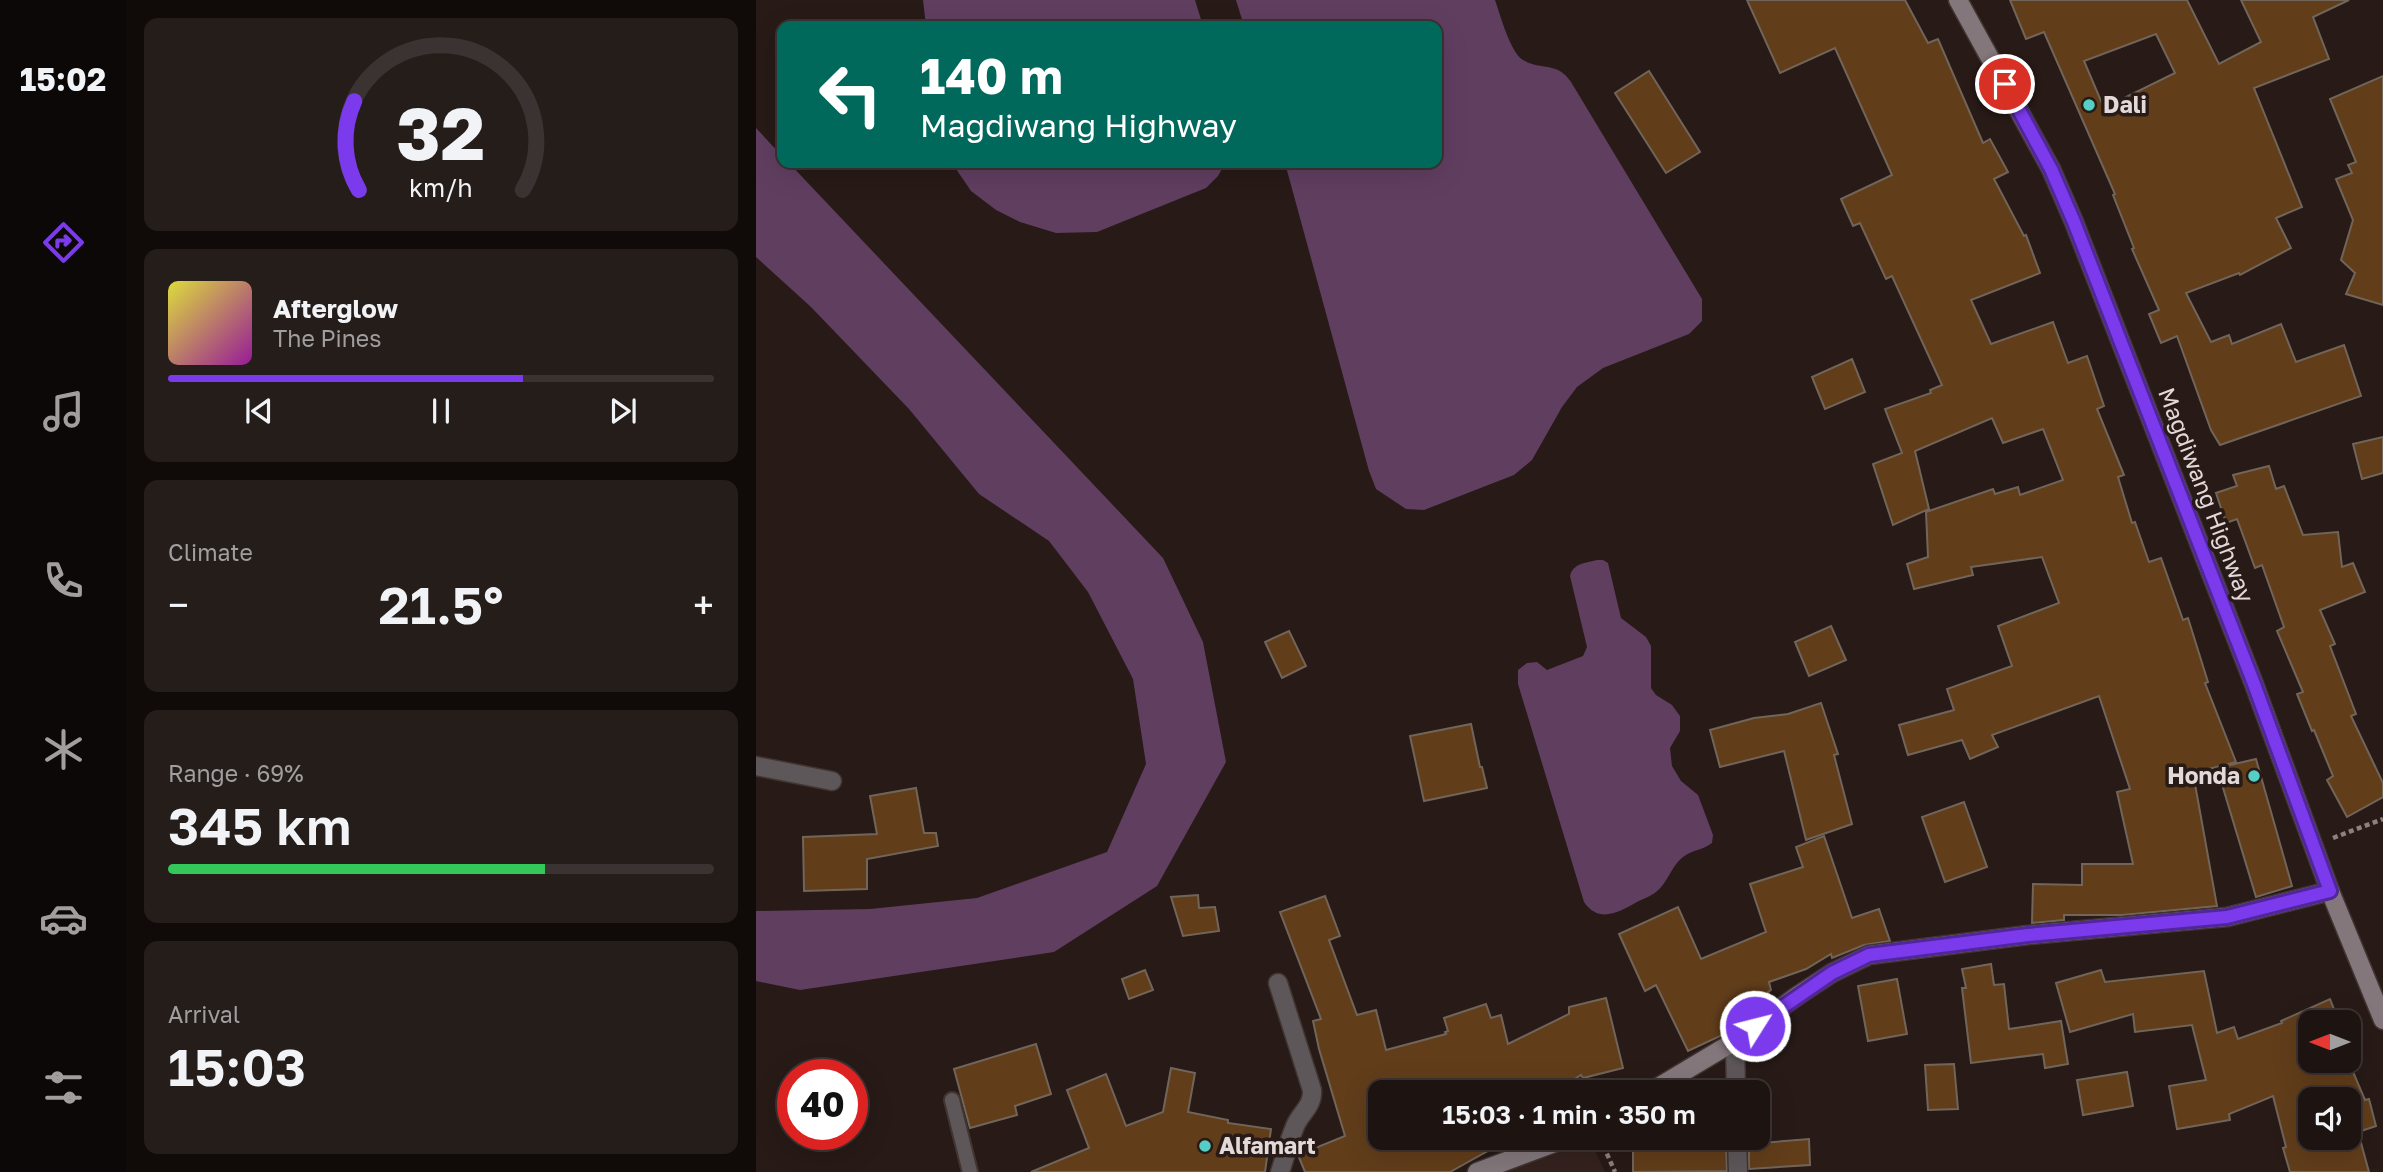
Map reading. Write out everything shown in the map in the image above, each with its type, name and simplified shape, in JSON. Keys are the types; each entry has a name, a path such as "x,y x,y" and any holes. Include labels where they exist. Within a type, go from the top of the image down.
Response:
{"main road":[{"name":"Magdiwang Highway","path":"1958,0 2051,169 2074,222 2254,684 2330,891 2383,1020"},
{"path":"1670,1080 1735,1041 1832,973 1869,955 2028,935 2227,917 2330,891"},
{"path":"1477,1172 1536,1150"}],"street":[{"path":"756,766 832,781"},
{"path":"1278,983 1312,1090 1310,1106 1294,1126 1280,1172"},
{"path":"1735,1041 1736,1080"},
{"path":"1737,1150 1738,1172"}],"lane":[{"path":"952,1100 970,1172"}],"path":[{"path":"2313,846 2383,819"},
{"path":"1605,1150 1615,1172"}],"shaded area":[{"path":"923,0 1195,0 1201,21 925,21"},
{"path":"1236,0 1495,0 1518,56 1530,63 1560,71 1571,82 1702,299 1702,321 1689,334 1603,368 1577,387 1562,407 1532,460 1514,475 1424,510 1406,509 1376,489 1369,471 1286,168 1442,168 1442,21 1242,21"},
{"path":"756,128 777,151 777,168 794,168 1163,558 1203,642 1226,762 1157,886 1054,952 800,990 756,981 756,911 870,909 977,898 1107,852 1146,764 1133,679 1088,592 1049,541 979,494 909,409 811,307 756,257"},
{"path":"955,168 1222,168 1206,188 1097,232 1056,233 1020,222 996,210 971,191"},
{"path":"1597,560 1608,563 1621,618 1646,637 1651,646 1651,688 1656,695 1672,705 1680,716 1680,731 1670,748 1672,766 1681,781 1698,795 1713,835 1712,843 1679,861 1664,884 1654,893 1609,914 1596,913 1584,902 1518,684 1518,670 1527,663 1537,662 1547,670 1583,656 1587,647 1570,576 1577,566"},
{"path":"1568,1150 1595,1150 1605,1172 1504,1172"}],"building":[{"path":"1747,0 1905,0 1928,43 1938,39 1983,143 1990,139 2008,172 1994,179 2024,236 2026,235 2040,273 1971,300 1991,344 2053,322 2068,363 2087,356 2104,406 2097,409 2124,475 2118,477 2132,523 2135,522 2149,562 2161,558 2183,620 2188,618 2208,682 2205,683 2236,762 2193,773 2217,906 2122,915 2064,915 2064,920 2032,923 2033,884 2082,885 2082,864 2133,864 2117,792 2130,789 2099,696 1992,735 1998,747 1970,759 1962,740 1908,755 1899,725 1954,710 1947,689 2012,666 1998,626 2059,603 2042,557 1971,567 1973,575 1914,589 1907,564 1928,557 1926,512 1993,489 1995,494 2018,487 2020,495 2063,480 2043,429 2003,443 1992,418 1915,451 1929,509 1893,525 1873,464 1902,453 1885,409 1931,393 1930,390 1942,385 1892,276 1886,279 1860,223 1853,226 1841,199 1892,175 1835,48 1780,73"},
{"path":"2010,0 2187,0 2219,64 2261,42 2241,0 2349,0 2313,17 2329,59 2254,88 2302,207 2276,218 2291,248 2240,275 2239,273 2186,293 2211,342 2229,335 2232,344 2281,324 2296,362 2344,345 2361,396 2220,445 2211,430 2177,336 2161,343 2149,314 2159,310 2132,249 2134,248 2113,195 2115,194 2044,32 2026,39","holes":["2156,34 2175,73 2104,108 2084,61"]},
{"path":"1649,71 1700,152 1666,173 1615,93"},
{"path":"2383,76 2383,305 2346,294 2355,273 2341,260 2353,220 2336,179 2352,173 2348,165 2356,162 2330,99"},
{"path":"1852,359 1865,392 1825,409 1812,377"},
{"path":"2383,437 2383,473 2362,479 2353,444"},
{"path":"2269,466 2276,489 2284,486 2303,535 2338,532 2342,567 2353,563 2365,592 2320,610 2335,644 2330,646 2356,714 2351,716 2383,783 2383,797 2347,817 2327,780 2333,776 2297,694 2303,692 2277,631 2284,627 2262,565 2255,568 2237,519 2226,523 2216,493 2237,486 2233,475"},
{"path":"1831,626 1846,660 1809,676 1795,642"},
{"path":"1289,631 1306,666 1282,678 1265,642"},
{"path":"1821,703 1838,754 1834,755 1852,824 1806,840 1784,751 1720,767 1710,730 1754,718 1788,714"},
{"path":"1471,724 1487,788 1424,801 1410,736"},
{"path":"2256,759 2292,886 2256,897 2217,768"},
{"path":"916,788 924,833 936,833 938,846 867,859 867,889 804,891 803,837 877,834 870,796"},
{"path":"1964,802 1987,867 1945,882 1922,817"},
{"path":"1824,836 1852,918 1879,909 1890,941 1864,945 1832,958 1831,954 1806,969 1769,982 1771,990 1768,992 1772,1000 1759,1010 1732,1022 1734,1027 1729,1032 1688,1051 1656,985 1645,991 1619,934 1678,907 1701,959 1766,932 1750,884 1803,867 1796,847"},
{"path":"1198,895 1199,908 1215,907 1219,931 1183,936 1171,897"},
{"path":"1325,896 1340,936 1329,940 1357,1015 1376,1010 1386,1050 1446,1034 1448,1031 1444,1018 1486,1004 1491,1018 1501,1015 1508,1044 1569,1014 1569,1007 1606,998 1623,1068 1583,1078 1581,1075 1573,1080 1368,1080 1368,1150 1489,1150 1450,1172 1305,1172 1298,1155 1345,1136 1313,1021 1321,1019 1280,912"},
{"path":"1991,964 1994,985 2004,984 2009,1029 2061,1021 2068,1064 2045,1068 2043,1054 1971,1063 1962,988 1966,988 1962,969"},
{"path":"1145,970 1153,990 1129,999 1122,979"},
{"path":"2101,970 2105,982 2204,971 2217,1033 2234,1027 2238,1039 2282,1023 2281,1021 2298,1013 2298,1073 2354,1073 2359,1087 2298,1087 2298,1150 2361,1150 2361,1143 2369,1172 2290,1172 2273,1096 2229,1114 2230,1120 2177,1129 2169,1086 2206,1080 2192,1025 2135,1032 2133,1014 2070,1032 2056,983"},
{"path":"1897,979 1907,1034 1868,1041 1858,986"},
{"path":"2330,999 2334,1010 2306,1010"},
{"path":"1036,1044 1051,1094 1015,1106 1017,1115 970,1128 954,1069"},
{"path":"1954,1064 1958,1109 1928,1110 1925,1065"},
{"path":"1171,1068 1195,1073 1188,1112 1228,1120 1228,1123 1271,1129 1265,1172 1031,1172 1089,1148 1067,1090 1106,1074 1126,1126 1163,1112"},
{"path":"2127,1072 2133,1106 2083,1115 2077,1080"},
{"path":"2361,1091 2365,1100 2369,1099 2376,1126 2361,1131"},
{"path":"1809,1139 1810,1165 1749,1169 1749,1150 1770,1150 1770,1142"},
{"path":"1633,1150 1726,1150 1727,1171 1633,1172"}],"place":[{"name":"Dali","path":"2089,105"},
{"name":"Honda","path":"2254,776"},
{"name":"Alfamart","path":"1205,1146"}],"route":[{"path":"1755,1026 1832,973 1869,955 2028,935 2227,917 2330,891 2254,684 2074,222 2051,169 2005,84"}]}
